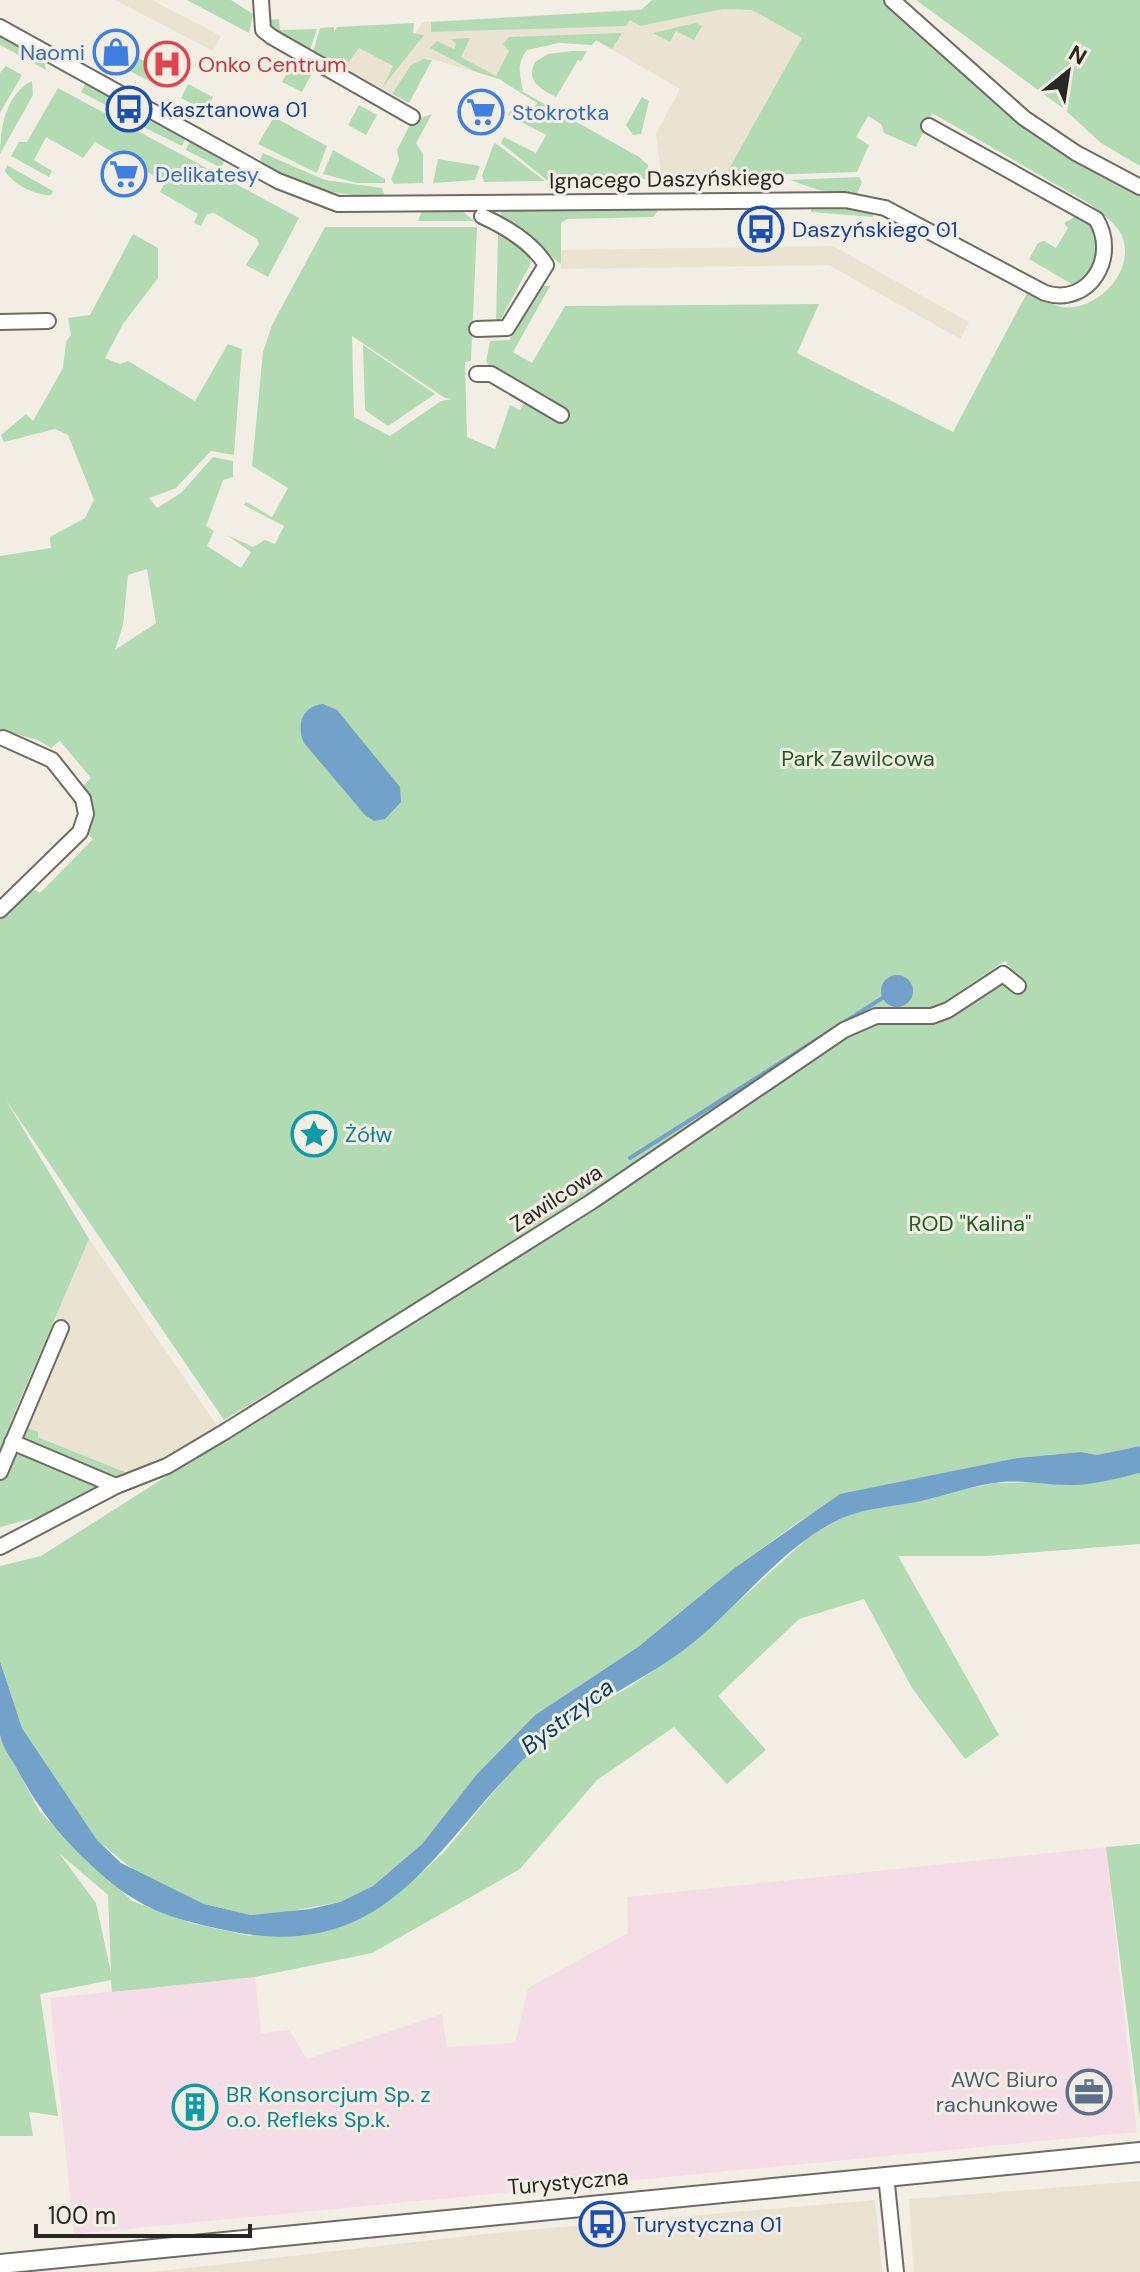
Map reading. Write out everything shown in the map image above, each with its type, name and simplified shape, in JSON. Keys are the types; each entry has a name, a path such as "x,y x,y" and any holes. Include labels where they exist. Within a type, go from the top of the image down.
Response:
{"main road":[{"name":"Turystyczna","path":"0,2264 1140,2152"}],"street":[{"path":"261,0 263,30 272,37 412,117"},
{"path":"892,0 1024,118 1076,153 1140,187"},
{"name":"Ignacego Daszyńskiego","path":"0,27 278,181 338,204 845,200 885,208 1045,293 1072,296 1091,283 1102,264 1106,247 1096,219 929,126"},
{"path":"477,329 507,328 546,265 540,255 507,227 482,216"},
{"path":"0,322 48,321"},
{"path":"477,374 491,374 561,415"},
{"path":"0,910 80,832 86,814 83,799 52,760 3,738"},
{"name":"Zawilcowa","path":"0,1547 116,1486 167,1466 492,1266 844,1030 876,1016 932,1016 948,1010 1003,974 1018,986"},
{"path":"0,1472 61,1328"},
{"path":"12,1442 116,1486"},
{"path":"886,2175 896,2272"}],"shaded area":[{"path":"115,0 152,0 221,36 213,51"},
{"path":"642,9 669,18 723,9 752,10 802,38 725,176 661,173 656,134 680,89 590,37 521,40 499,79 428,58 411,65 392,94 341,67 353,46 409,46 422,22"},
{"path":"833,246 969,322 960,339 829,265 561,269 561,250"},
{"path":"89,1239 217,1426 146,1467 125,1472 37,1436 11,1421"},
{"path":"1106,1847 1137,2132 74,2234 50,1998 255,1977 261,2033 289,2030 307,2059 442,2014 447,2047 515,2043 528,1988 628,1933 627,1897"},
{"path":"1140,2181 1140,2272 914,2272 909,2199"},
{"path":"875,2200 882,2272 152,2272 494,2233"}],"green space":[{"path":"187,0 231,0 253,14 249,33"},
{"path":"652,0 884,0 951,60 1140,193 1140,1446 1097,1455 1081,1452 1017,1458 946,1474 803,1519 733,1569 638,1647 535,1715 477,1774 422,1844 373,1886 340,1902 251,1915 204,1904 136,1872 97,1840 22,1728 0,1661 0,1566 41,1556 490,1271 850,1032 884,1020 933,1024 1002,983 1021,983 1005,961 930,1011 877,1010 482,1263 224,1420 6,1100 89,1239 11,1421 38,1432 38,1437 125,1472 58,1512 0,1527 0,918 34,889 40,893 93,839 84,832 91,802 83,786 91,778 60,741 51,748 38,740 0,730 0,556 51,548 50,537 85,518 94,500 68,435 55,429 4,442 1,435 26,414 33,421 63,368 66,342 71,335 68,318 90,315 133,234 158,248 158,278 123,324 105,358 120,364 128,361 195,401 228,344 242,349 234,455 211,451 176,488 149,498 157,508 181,493 213,457 233,461 233,477 223,480 206,526 214,531 207,546 241,568 251,552 227,535 253,547 265,540 275,544 284,526 244,505 246,502 272,517 288,488 252,466 263,352 272,325 325,227 477,227 471,361 465,362 467,437 495,449 510,405 520,410 525,401 500,385 486,361 490,341 509,340 543,286 550,286 513,352 532,363 565,306 819,304 797,353 953,432 1028,291 1058,306 1075,307 1101,296 1119,274 1125,248 1121,234 1107,218 1090,204 932,113 916,147 884,133 881,124 868,116 856,137 869,145 857,172 725,176 802,38 752,10 723,9 640,26 630,20 626,26 431,32 431,22 641,10","holes":["352,336 445,398 452,399 441,401 390,436 354,417","147,569 156,623 115,650 123,625 128,575"]},
{"path":"916,0 1140,0 1140,166 1101,143 1064,109"},
{"path":"279,19 280,30 317,29 310,50 270,27 268,20"},
{"path":"414,23 413,33 424,35 382,88 393,66 359,48 345,67 313,52 320,28 334,27 334,32 337,27"},
{"path":"696,23 702,26 694,40 676,31 670,42 653,33"},
{"path":"622,33 612,49 596,40 592,45 559,43 527,50 520,66 520,76 523,92 639,157 648,165 649,179 548,181 501,143 504,137 536,153 546,135 508,115 511,110 529,119 537,103 499,79 474,71 430,48 437,41 454,49 456,44 451,39 470,38 461,57 496,76 509,51 503,44 509,37"},
{"path":"0,35 44,59 46,70 0,45"},
{"path":"587,51 581,61 578,60 556,97 536,84 532,74 535,62 548,54"},
{"path":"132,54 166,73 159,86 124,68"},
{"path":"423,59 432,60 409,103 392,94 411,65"},
{"path":"297,62 313,71 302,92 282,82 292,64"},
{"path":"6,66 22,75 0,113 0,73"},
{"path":"32,81 33,95 0,154 3,123 10,103"},
{"path":"86,82 120,101 115,110 81,92"},
{"path":"188,84 213,97 206,111 181,98"},
{"path":"58,88 299,218 268,277 246,265 259,244 257,239 214,213 207,214 201,226 194,223 198,214 160,192 165,182 95,142 83,158 46,137 34,160 52,171 49,177 11,156 19,142 27,142"},
{"path":"642,97 649,101 641,134 633,135 626,125"},
{"path":"359,105 377,115 366,135 348,125"},
{"path":"432,114 416,143 423,154 423,183 394,184 391,179 399,160 397,150 412,121"},
{"path":"146,115 186,137 182,146 141,126"},
{"path":"274,117 327,146 317,173 258,144"},
{"path":"190,140 225,159 221,168 186,150"},
{"path":"494,143 545,181 484,182 482,176"},
{"path":"333,150 385,179 385,183 357,183 323,174"},
{"path":"263,153 325,180 382,188 385,197 336,193 299,184 270,169 260,159"},
{"path":"438,159 480,166 475,180 433,183"},
{"path":"7,165 53,191 51,195 38,194 19,185 5,171"},
{"path":"859,177 862,182 857,194 818,190 790,180"},
{"path":"833,204 873,212 873,217 811,212 811,206"},
{"path":"651,207 658,211 653,217 567,219 561,223 561,264 501,217 501,210"},
{"path":"461,210 474,221 418,221 422,211"},
{"path":"1078,215 1094,231 1097,250 1090,269 1075,286 1029,259 1038,243 1044,241 1056,248 1068,228 1064,223"},
{"path":"498,234 506,234 528,253 531,263 501,319 496,321"},
{"path":"363,345 435,394 388,426 365,410"},
{"path":"1140,1473 1140,1544 987,1556 898,1556 999,1735 965,1759 912,1688 864,1599 799,1619 718,1696 766,1750 727,1784 674,1727 597,1780 520,1869 372,1953 255,1977 112,1992 111,1980 40,1994 58,2116 29,2112 33,2136 0,2136 0,1737 40,1812 132,1901 191,1923 250,1936 418,1876 445,1851 509,1773 541,1743 569,1721 631,1686 692,1644 810,1536 838,1520 863,1510 996,1483 1096,1481","holes":["59,1853 108,1895 111,1973 96,1903"]},
{"path":"1140,1844 1140,2119 1106,1847"}],"water":[{"path":"323,704 337,710 400,787 401,802 385,819 374,821 365,815 304,743 301,730 303,718 310,708"},
{"path":"897,975 909,979 913,991 909,1003 897,1007 885,1003 881,991 885,979"},
{"name":"Bystrzyca","path":"1140,1446 1140,1473 1077,1485 991,1483 857,1513 817,1532 798,1545 675,1657 577,1717 540,1744 406,1887 370,1913 329,1931 280,1937 220,1929 186,1921 143,1904 116,1887 64,1838 34,1799 1,1739 0,1661 22,1728 97,1840 121,1863 204,1904 251,1915 310,1909 340,1902 373,1886 422,1844 477,1774 535,1715 638,1647 733,1569 840,1494 1017,1458 1081,1452 1097,1455"}],"waterway":[{"path":"630,1158 884,997"}],"place":[{"name":"Naomi","path":"116,52"},
{"name":"Onko Centrum","path":"167,64"},
{"name":"Kasztanowa 01","path":"129,109"},
{"name":"Stokrotka","path":"481,112"},
{"name":"Delikatesy","path":"124,174"},
{"name":"Daszyńskiego 01","path":"761,229"},
{"name":"Żółw","path":"314,1134"},
{"name":"AWC Biuro rachunkowe","path":"1089,2092"},
{"name":"BR Konsorcjum Sp. z o.o. Refleks Sp.k.","path":"195,2107"},
{"name":"Turystyczna 01","path":"602,2224"}],"park label":[{"name":"Park Zawilcowa","path":"858,758"},
{"name":"ROD \"Kalina\"","path":"970,1223"}]}
